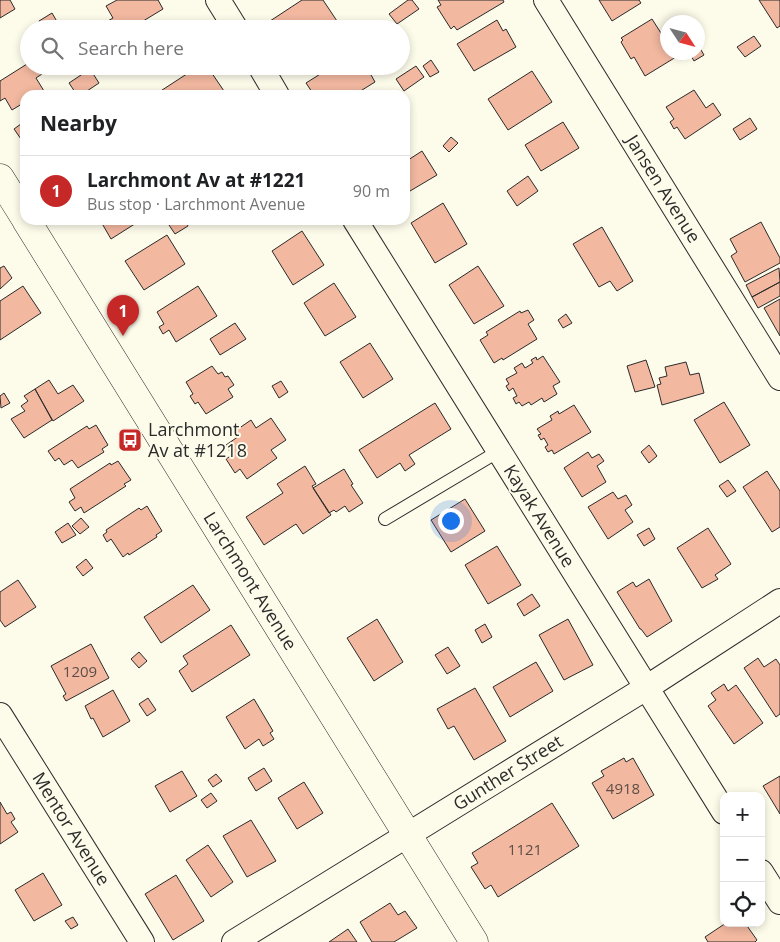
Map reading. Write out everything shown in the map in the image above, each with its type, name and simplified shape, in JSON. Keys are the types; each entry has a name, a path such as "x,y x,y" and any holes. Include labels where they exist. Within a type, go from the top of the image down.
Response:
{"street":[{"path":"218,0 230,20"},
{"name":"Jansen Avenue","path":"546,0 780,378"},
{"path":"266,75 275,90"},
{"name":"Larchmont Avenue","path":"0,178 20,210"},
{"name":"Larchmont Avenue","path":"30,225 474,942"},
{"name":"Kayak Avenue","path":"358,225 720,806"},
{"name":"Gunther Street","path":"234,942 646,688 780,601"},
{"name":"Mentor Avenue","path":"0,715 142,942"},
{"path":"765,878 780,902"}],"lane":[{"path":"385,519 499,451"}],"building":[{"path":"0,0 10,0 15,9 0,18"},
{"path":"117,0 158,0 163,9 145,20 110,20 113,18 106,6"},
{"path":"302,0 323,0 336,20 272,20"},
{"path":"408,0 412,0 419,9 403,20 394,20 389,14"},
{"path":"438,0 503,0 504,2 457,30 454,26 451,29 437,7 441,5"},
{"path":"599,0 639,0 641,3 612,21"},
{"path":"759,0 780,0 780,26 777,28"},
{"path":"52,13 56,20 41,20"},
{"path":"652,19 660,32 660,60 671,60 645,76 634,57 631,59 621,42 623,40 621,38"},
{"path":"497,20 503,31 506,29 516,47 474,71 457,44"},
{"path":"754,36 761,46 745,57 737,47"},
{"path":"431,60 439,72 430,77 423,66"},
{"path":"416,66 424,77 403,90 396,79 402,75 410,75 410,70"},
{"path":"20,68 20,75 40,75 36,78 43,90 20,90 20,105 12,110 5,98 0,101 0,81"},
{"path":"532,71 552,102 508,130 488,99"},
{"path":"81,75 94,75 99,83 88,90 74,90 69,83"},
{"path":"185,75 213,75 223,90 162,90"},
{"path":"319,75 371,75 375,82 362,90 311,90 306,83"},
{"path":"694,90 706,108 713,103 721,115 685,139 677,127 674,129 670,122 674,119 666,107"},
{"path":"750,118 757,129 740,140 733,129"},
{"path":"563,122 579,148 541,171 525,145"},
{"path":"20,125 20,138 14,129"},
{"path":"451,137 458,143 449,152 443,146"},
{"path":"422,151 437,175 410,191 410,159"},
{"path":"528,176 538,191 517,206 507,191"},
{"path":"443,203 467,244 435,263 411,223"},
{"path":"761,222 780,258 780,263 745,282 731,256 737,252 730,239"},
{"path":"103,225 133,225 111,239"},
{"path":"169,225 188,225 188,226 175,234"},
{"path":"602,227 633,281 617,291 610,281 599,287 573,244"},
{"path":"302,231 324,265 293,285 272,251"},
{"path":"167,235 185,264 144,290 125,261"},
{"path":"4,266 12,278 0,289 0,268"},
{"path":"478,266 504,306 474,324 449,285"},
{"path":"779,268 780,282 752,297 746,285"},
{"path":"780,282 780,296 758,308 752,297"},
{"path":"334,283 356,317 325,336 304,303"},
{"path":"23,286 41,313 0,340 0,301"},
{"path":"198,286 217,316 176,342 169,330 163,334 159,327 164,324 157,312"},
{"path":"780,299 780,336 764,308"},
{"path":"528,310 534,320 528,324 537,339 503,360 502,358 494,363 480,340 488,335 486,332 520,311 521,313"},
{"path":"566,314 572,323 563,328 558,320"},
{"path":"235,323 246,339 220,355 210,339"},
{"path":"370,343 393,379 363,398 340,362"},
{"path":"543,356 560,382 553,386 557,394 544,402 542,398 531,405 529,402 522,406 519,402 516,404 513,398 517,396 513,388 509,391 506,386 509,384 506,379 517,373 514,368 522,363 525,368 533,363 531,360 536,357 537,360"},
{"path":"646,360 655,387 635,392 627,366"},
{"path":"686,362 690,375 699,373 704,393 662,405 657,385 661,384 659,378 667,376 665,367"},
{"path":"212,366 218,374 222,372 225,377 228,376 234,385 228,389 233,397 206,414 198,402 195,404 190,396 193,394 186,382"},
{"path":"49,380 58,394 73,385 84,401 53,421 35,389"},
{"path":"281,381 288,392 279,398 272,386"},
{"path":"35,389 52,420 24,438 11,419 25,411 21,406 28,401 24,396"},
{"path":"4,393 10,403 1,408 0,396"},
{"path":"724,402 750,445 720,463 694,420"},
{"path":"435,403 451,429 409,455 415,464 405,471 400,463 377,478 359,450"},
{"path":"574,405 591,432 554,454 552,450 548,452 545,447 548,445 544,438 541,440 538,435 541,434 537,429 552,420 550,416 558,411 559,414"},
{"path":"271,418 286,440 271,450 277,458 247,479 240,469 235,473 226,459 232,455 226,445 239,436 235,431 251,420 256,428"},
{"path":"96,425 108,445 102,449 104,452 78,468 72,460 64,465 59,458 55,461 48,451 87,426 89,429"},
{"path":"649,445 657,456 649,463 641,452"},
{"path":"588,452 592,458 599,454 604,461 597,466 606,482 582,497 564,468"},
{"path":"118,461 131,480 124,484 126,486 84,513 81,507 75,511 69,502 75,498 70,489 110,463 111,465"},
{"path":"305,466 316,484 312,486 331,515 303,534 296,524 264,545 246,517 283,493 277,484"},
{"path":"344,469 353,484 351,485 363,503 349,512 345,506 336,512 334,510 329,513 313,488"},
{"path":"767,471 780,491 780,527 772,532 743,487"},
{"path":"728,480 736,491 727,497 719,486"},
{"path":"613,492 618,499 626,495 632,505 625,510 633,522 608,539 588,507"},
{"path":"465,499 485,531 451,552 431,520"},
{"path":"147,506 162,531 156,535 157,537 123,557 111,539 107,542 103,535 107,532 106,530 139,508 141,510"},
{"path":"81,518 89,527 80,534 72,526"},
{"path":"68,523 76,535 62,543 55,532"},
{"path":"649,528 655,539 644,546 637,535"},
{"path":"708,528 731,564 715,575 718,579 702,588 677,548"},
{"path":"497,546 521,585 488,604 465,565"},
{"path":"86,559 93,568 83,576 76,567"},
{"path":"649,579 672,621 647,637 617,592 633,582 636,587"},
{"path":"18,580 36,607 5,627 0,620 0,592"},
{"path":"193,585 210,610 161,643 144,617"},
{"path":"532,594 540,606 524,616 517,604"},
{"path":"377,619 403,662 374,681 347,638"},
{"path":"568,619 593,665 564,680 539,635"},
{"path":"485,624 492,637 482,643 475,630"},
{"path":"231,625 250,655 192,692 179,671 188,664 183,656"},
{"path":"91,644 109,678 66,701 63,696 66,694 51,666"},
{"path":"448,647 460,666 447,674 435,655"},
{"path":"139,652 147,661 139,668 131,659"},
{"path":"758,658 764,667 776,659 780,665 780,714 776,717 744,668"},
{"path":"536,662 553,691 510,717 493,687"},
{"path":"724,684 728,691 736,685 763,723 734,744 708,706 716,700 711,693"},
{"path":"475,688 506,741 474,760 454,726 448,729 437,709"},
{"path":"113,690 130,721 103,737 85,706"},
{"path":"148,698 156,710 147,716 139,704"},
{"path":"254,699 273,731 270,733 274,739 263,746 259,739 245,749 226,717"},
{"path":"624,758 626,762 633,758 654,795 613,819 592,783 604,776 601,771"},
{"path":"264,768 272,781 256,791 248,778"},
{"path":"182,771 197,796 170,812 155,786"},
{"path":"216,774 222,781 213,787 208,780"},
{"path":"780,776 780,814 763,786"},
{"path":"304,782 323,813 297,829 278,798"},
{"path":"211,793 217,801 207,808 201,800"},
{"path":"0,802 7,814 11,812 15,819 11,822 18,832 0,844"},
{"path":"552,803 579,846 498,897 491,885 485,889 471,867 478,863 472,853"},
{"path":"251,820 276,861 247,877 223,836"},
{"path":"208,845 233,882 211,897 186,860"},
{"path":"43,873 62,905 34,921 15,890"},
{"path":"176,875 204,921 173,940 145,894"},
{"path":"390,903 398,915 405,911 417,928 394,942 372,942 360,922"},
{"path":"73,917 78,925 71,929 65,921"},
{"path":"720,927 748,927 757,940 755,942 708,942 705,937"},
{"path":"348,929 357,942 329,942"}],"place":[{"name":"Larchmont Av at #1221","path":"123,336"},
{"name":"Larchmont Av at #1218","path":"130,440"}]}
